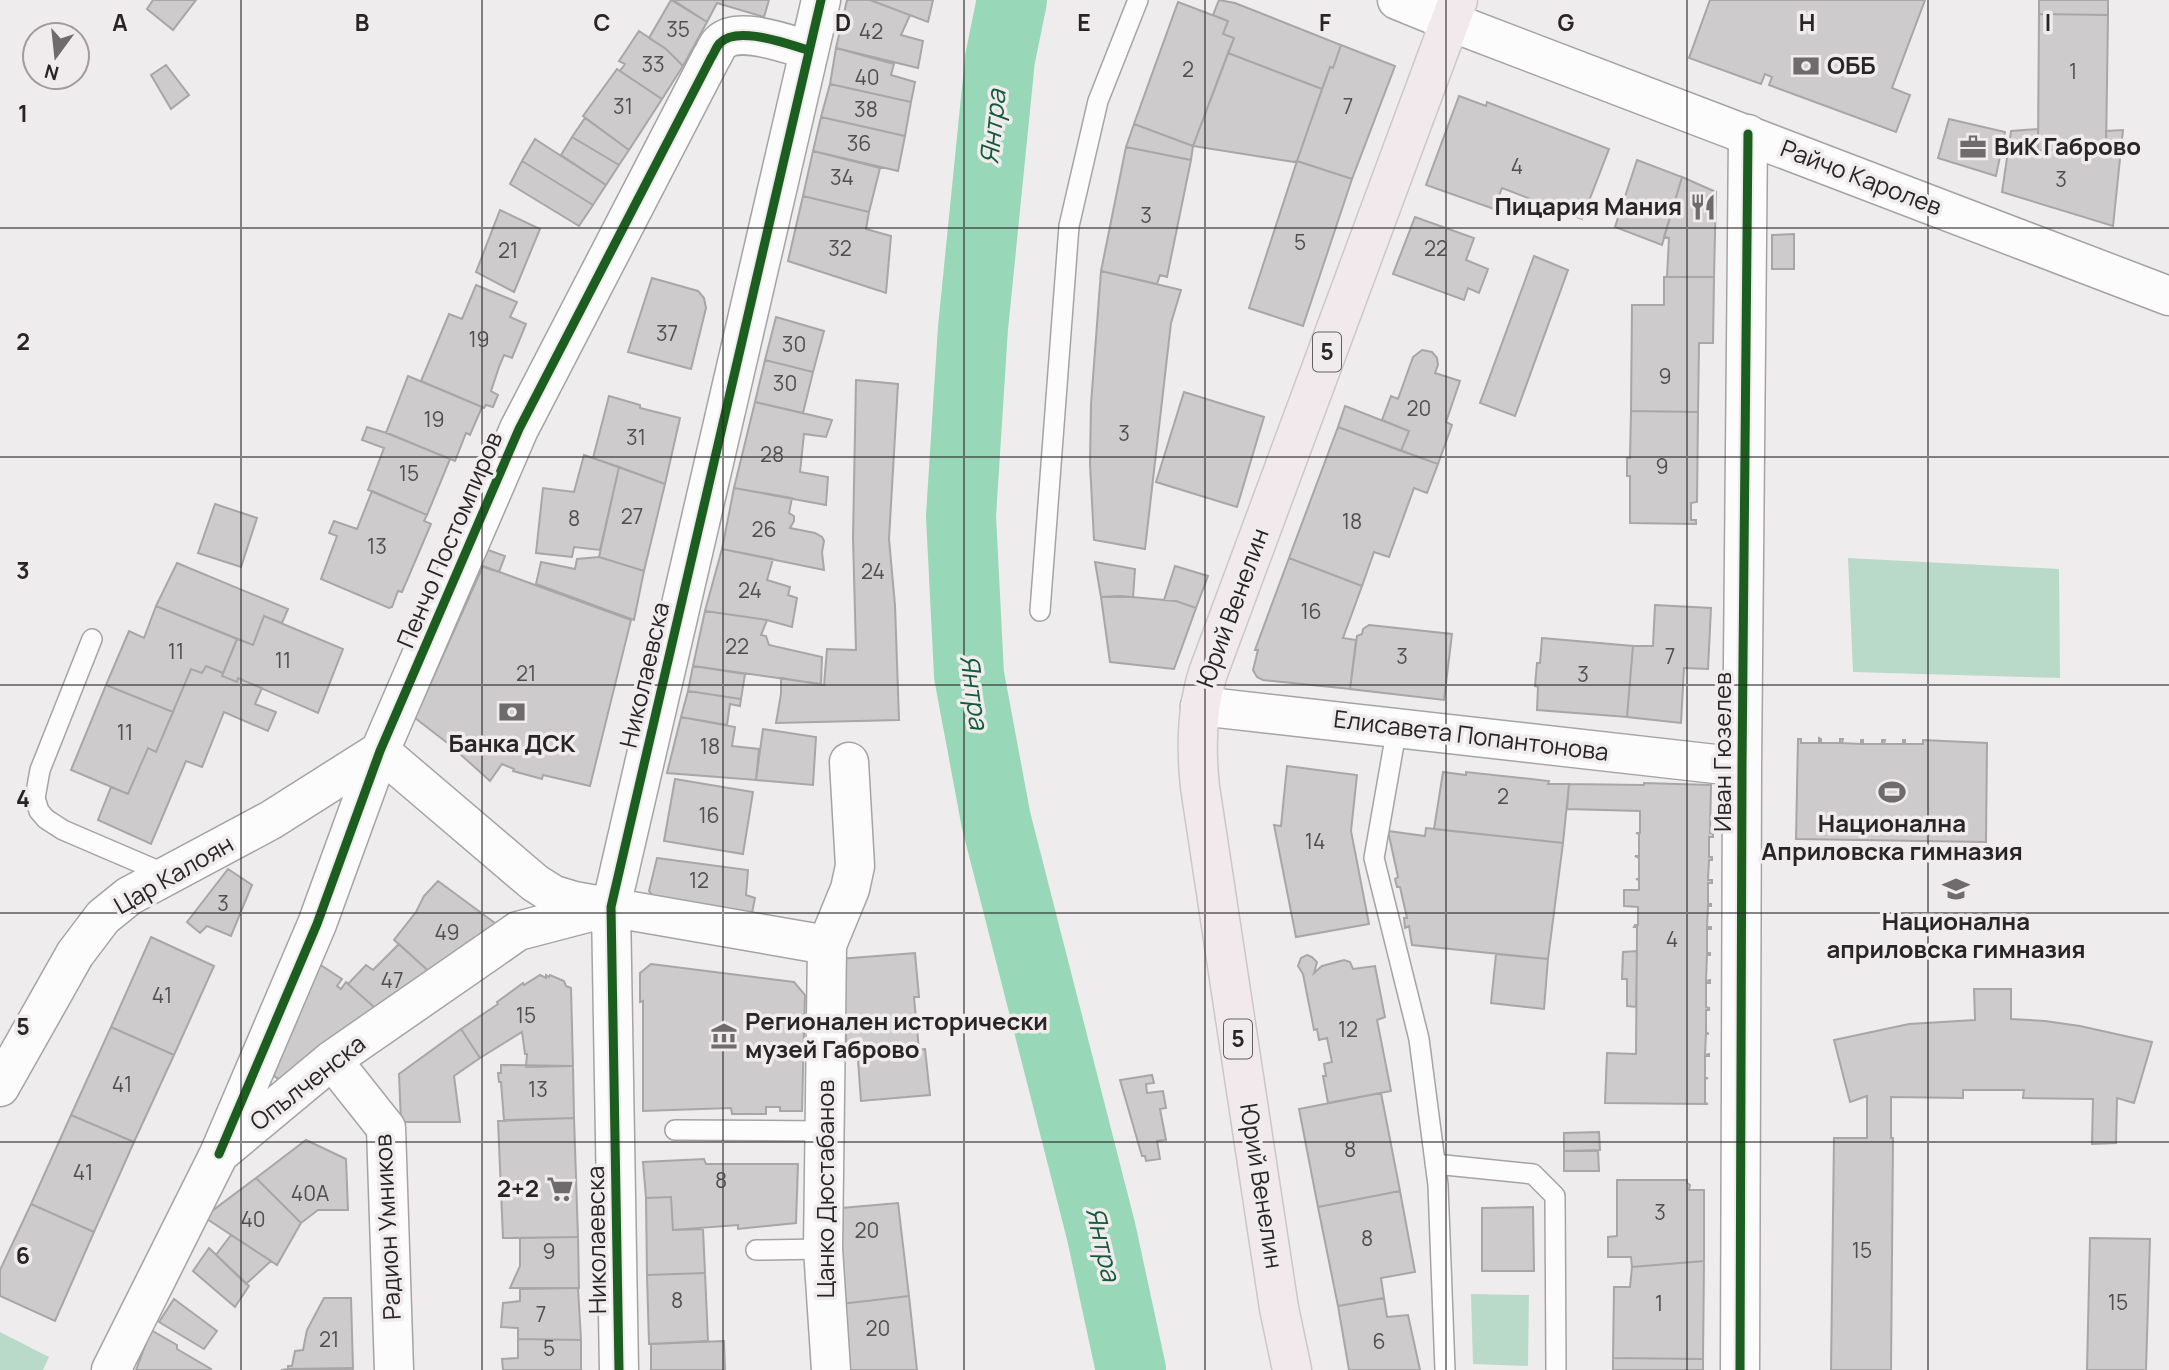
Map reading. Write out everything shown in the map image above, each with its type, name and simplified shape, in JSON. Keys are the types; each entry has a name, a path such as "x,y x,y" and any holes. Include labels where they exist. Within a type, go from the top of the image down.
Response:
{"main road":[{"name":"Юрий Венелин","path":"1292,1370 1279,1308 1199,787 1200,706 1208,673 1455,11"}],"street":[{"name":"Николаевска","path":"619,1370 611,907 821,0"},
{"name":"Райчо Каролев","path":"1396,0 1455,11 1748,134 2169,296"},
{"name":"Пенчо Постомпиров","path":"219,1154 317,924 380,751 519,429 720,43 731,37 747,36 808,50"},
{"name":"Иван Гюзелев","path":"1740,1370 1748,134"},
{"name":"Елисавета Попантонова","path":"1200,706 1742,767"},
{"name":"Цар Калоян","path":"0,1087 75,954 103,917 129,896 271,820 380,751"},
{"path":"380,751 535,883 554,895 574,901 827,945"},
{"name":"Цанко Дюстабанов","path":"831,1370 822,1249 827,945 850,889 855,866 849,762"},
{"name":"Опълченска","path":"111,1370 219,1154 332,1060 518,931 611,907"},
{"name":"Радион Умников","path":"332,1060 386,1128 394,1370"}],"lane":[{"path":"1040,611 1069,226 1098,101 1138,0"},
{"path":"92,639 40,770 35,798 39,811 46,820 63,830 169,875"},
{"path":"1397,727 1374,858 1419,1039 1438,1185 1445,1370"},
{"path":"675,1130 825,1131"},
{"path":"1435,1164 1532,1174 1555,1196 1556,1370"},
{"path":"756,1250 822,1249"}],"green space":[{"path":"1848,558 2059,569 2060,678 1853,672"},
{"path":"1471,1294 1529,1295 1528,1366 1473,1364"},
{"path":"0,1332 49,1357 43,1370 0,1370"}],"building":[{"path":"153,0 196,0 173,30 147,9"},
{"path":"671,0 707,22 683,66 666,49 649,38"},
{"path":"673,0 769,0 764,17 717,3 707,22"},
{"path":"847,0 870,0 910,15 901,35 923,41 918,68 836,48"},
{"path":"870,0 933,0 928,22"},
{"path":"1219,0 1235,3 1341,45 1322,89 1228,53 1234,38 1223,34 1228,21 1213,15"},
{"name":"ОББ","path":"1710,0 1925,0 1892,88 1910,95 1896,132 1769,85 1772,77 1765,74 1761,84 1689,58"},
{"path":"2039,0 2108,0 2108,15 2039,14"},
{"path":"1178,2 1228,21 1223,34 1234,38 1193,146 1134,124"},
{"path":"2039,14 2108,15 2106,151 2038,150"},
{"path":"639,31 666,49 683,66 662,99 620,71 625,64 619,61"},
{"path":"1341,45 1395,66 1352,179 1297,161 1330,67 1333,68"},
{"path":"836,48 894,64 891,75 915,82 911,102 830,84"},
{"path":"1228,53 1322,89 1297,161 1193,146"},
{"path":"166,65 189,95 171,109 151,75"},
{"path":"617,69 662,99 629,150 583,116"},
{"path":"830,84 911,102 905,136 821,117"},
{"path":"1459,96 1486,106 1487,102 1609,149 1582,219 1502,188 1494,209 1426,185"},
{"path":"821,117 905,136 898,171 813,151"},
{"path":"585,118 629,150 619,165 572,137"},
{"path":"1949,119 2005,132 1996,176 1938,158"},
{"path":"1134,124 1193,146 1191,160 1126,147"},
{"path":"2038,129 2038,150 2106,151 2106,131 2123,130 2113,226 2002,192 2011,131"},
{"path":"572,137 619,165 606,185 561,155"},
{"path":"535,139 606,185 593,205 522,161"},
{"path":"1126,147 1191,160 1167,277 1160,275 1157,284 1101,271"},
{"path":"813,151 880,168 869,212 803,196"},
{"path":"1637,160 1682,177 1662,245 1615,227"},
{"path":"522,161 593,205 579,226 510,184"},
{"path":"1297,161 1352,179 1303,326 1249,308"},
{"path":"1682,177 1716,192 1714,277 1667,277 1669,238 1664,237"},
{"path":"803,196 869,212 866,229 891,236 886,293 788,261"},
{"path":"500,210 540,229 514,292 476,272"},
{"path":"1415,217 1474,238 1466,260 1488,269 1479,293 1468,288 1464,300 1393,274"},
{"path":"1794,234 1794,269 1772,269 1772,235"},
{"path":"1534,256 1568,270 1515,416 1480,403"},
{"path":"1101,271 1181,290 1171,323 1145,549 1094,540 1090,464 1091,404"},
{"path":"1664,277 1714,277 1713,343 1699,343 1698,412 1631,411 1632,305 1664,305"},
{"path":"652,278 698,291 704,298 706,308 691,369 628,352"},
{"path":"476,285 517,302 510,317 526,324 512,358 504,355 499,367 491,391 498,395 493,407 486,405 484,408 421,381 449,314 462,319"},
{"path":"776,317 824,331 813,372 765,360"},
{"path":"1422,350 1432,352 1437,358 1435,373 1460,381 1446,422 1452,425 1438,464 1401,451 1409,431 1382,420 1391,396 1398,399 1413,357"},
{"path":"765,360 813,372 803,413 755,402"},
{"path":"408,376 482,407 470,435 466,433 455,461 386,433"},
{"path":"856,380 898,384 889,539 895,605 899,720 776,723 781,678 824,685 827,649 856,650 853,538"},
{"path":"1184,392 1264,417 1237,507 1156,482"},
{"path":"609,396 640,405 640,408 680,418 665,484 593,458"},
{"path":"755,402 832,420 826,437 804,434 800,472 828,477 826,505 734,488"},
{"path":"1345,406 1409,431 1401,451 1338,427"},
{"path":"1631,411 1698,412 1697,502 1691,503 1691,520 1696,520 1696,524 1630,523 1630,476 1627,476 1627,458 1630,458"},
{"path":"367,427 450,459 427,515 368,490 384,448 362,440"},
{"path":"1338,427 1438,464 1427,493 1414,488 1389,557 1374,552 1362,586 1289,558"},
{"path":"584,455 619,467 600,550 574,547 572,557 536,553 543,488 574,492"},
{"path":"619,467 665,484 644,571 599,557"},
{"path":"734,488 792,498 789,513 794,516 794,521 790,528 822,537 824,570 722,549"},
{"path":"372,491 427,515 424,521 431,524 402,592 398,591 392,607 389,608 321,579 337,536 329,533 334,521 357,529"},
{"path":"215,504 257,518 241,567 198,553"},
{"path":"722,549 773,559 767,580 790,587 788,595 797,598 792,627 767,620 705,611"},
{"path":"488,550 505,556 499,572 480,566"},
{"path":"599,557 644,571 634,620 536,584 541,562 575,569 577,559"},
{"path":"1289,558 1362,586 1343,638 1356,640 1350,689 1263,680 1257,677 1253,670 1258,650 1255,650"},
{"path":"1095,562 1135,569 1133,597 1101,597"},
{"path":"177,563 288,609 282,623 264,616 253,645 156,606"},
{"path":"483,566 631,620 590,786 543,775 542,779 513,771 514,769 502,764 490,781 415,718"},
{"path":"1175,566 1208,576 1196,608 1164,600"},
{"path":"1101,597 1176,601 1196,608 1174,669 1110,662"},
{"path":"1655,605 1711,608 1708,669 1684,668 1681,723 1627,717 1633,646 1653,646"},
{"path":"156,606 237,639 223,673 206,666 202,673 191,669 173,712 106,685 129,631 144,638"},
{"path":"705,611 767,620 761,635 766,636 769,645 822,657 821,684 693,666"},
{"path":"264,616 343,649 318,713 238,678 237,682 222,676 237,639 253,645"},
{"path":"1369,625 1452,634 1444,700 1350,689 1357,636"},
{"path":"1542,638 1633,646 1627,717 1537,710 1538,687 1535,686"},
{"path":"206,666 237,682 238,678 262,688 255,704 276,712 268,731 224,712 202,767 186,761 151,844 98,820 111,787 128,794 148,748 156,752 191,669 202,673"},
{"path":"693,666 745,674 741,699 688,691"},
{"path":"106,685 173,712 156,752 148,748 128,794 71,770"},
{"path":"688,691 741,699 740,706 730,704 727,725 681,717"},
{"path":"681,717 735,727 732,746 759,749 756,780 667,773"},
{"path":"763,729 816,737 813,785 756,780"},
{"name":"Национална Априловска гимназия","path":"1819,738 1821,743 1840,743 1840,739 1843,739 1842,743 1861,744 1861,740 1863,744 1882,744 1882,740 1885,740 1884,744 1903,744 1903,740 1905,744 1923,744 1923,740 1987,743 1986,842 1796,839 1798,739 1801,739 1801,743 1819,743"},
{"path":"1287,766 1357,775 1351,831 1369,924 1296,937 1274,825 1281,826"},
{"path":"1443,772 1466,775 1466,772 1549,781 1548,784 1569,784 1563,843 1434,829"},
{"path":"675,779 753,792 743,854 664,841"},
{"path":"1569,784 1711,785 1710,833 1713,833 1713,837 1709,837 1709,857 1712,857 1712,860 1709,860 1708,880 1712,880 1712,883 1708,883 1708,904 1711,906 1708,906 1707,927 1711,929 1707,929 1707,953 1710,955 1707,955 1706,981 1710,980 1710,983 1706,983 1706,1007 1709,1010 1706,1010 1706,1032 1709,1034 1706,1033 1705,1055 1709,1054 1705,1056 1705,1078 1708,1078 1705,1079 1705,1103 1708,1104 1605,1103 1607,1053 1636,1054 1637,927 1634,927 1638,925 1638,907 1624,906 1624,890 1639,890 1639,880 1636,879 1639,879 1639,858 1635,856 1639,856 1639,834 1636,833 1640,833 1640,811 1567,809"},
{"path":"1426,828 1563,843 1548,959 1412,945 1409,926 1405,928 1404,918 1407,918 1400,887 1397,887 1395,879 1398,877 1388,831 1425,836"},
{"path":"657,858 748,870 746,895 755,898 751,918 660,905 649,891"},
{"path":"228,869 252,885 231,936 207,926 200,933 187,922"},
{"path":"438,881 499,926 436,978 394,940 416,912 424,896"},
{"path":"151,937 214,966 174,1055 111,1027"},
{"path":"399,944 436,978 383,1015 348,984 366,965 373,970"},
{"path":"1637,951 1636,1007 1627,1006 1627,979 1622,979 1623,952"},
{"path":"915,953 919,997 914,997 919,1050 925,1049 930,1095 861,1101 857,1047 847,1048 839,959"},
{"path":"1496,954 1548,959 1544,1009 1491,1003"},
{"path":"1307,955 1317,962 1314,973 1322,966 1344,960 1350,962 1353,969 1375,966 1385,1017 1377,1020 1391,1091 1328,1103 1323,1076 1326,1076 1324,1064 1332,1062 1327,1038 1319,1040 1317,1029 1314,1030 1303,974 1298,966 1301,958"},
{"path":"313,960 342,979 337,986 341,989 346,982 383,1015 286,1085 265,1069"},
{"name":"Регионален исторически музей Габрово","path":"651,964 794,982 805,995 802,1111 780,1111 780,1107 766,1107 766,1114 732,1114 731,1108 643,1111 643,1001 640,1002 640,973"},
{"path":"540,975 546,978 546,975 550,975 564,981 566,986 571,988 573,1066 526,1067 527,1054 522,1032 480,1058 461,1029 523,983 524,985"},
{"name":"Национална Априловска гимназия","path":"1974,989 2011,989 2011,1019 2080,1026 2152,1042 2134,1103 2117,1098 2116,1143 2092,1144 2093,1099 2023,1098 2024,1090 1963,1090 1963,1098 1891,1097 1891,1370 1831,1370 1834,1138 1867,1138 1867,1096 1850,1102 1834,1040 1909,1024 1975,1020"},
{"path":"111,1027 174,1055 134,1142 71,1115"},
{"path":"461,1029 480,1058 454,1076 460,1122 401,1122 399,1074"},
{"path":"501,1065 573,1066 574,1118 504,1120 498,1073 501,1073"},
{"path":"1152,1075 1154,1083 1146,1084 1147,1093 1163,1091 1166,1108 1160,1109 1166,1140 1157,1141 1160,1159 1146,1161 1145,1156 1142,1156 1120,1080"},
{"path":"1381,1093 1400,1191 1318,1207 1299,1109"},
{"path":"71,1115 134,1142 94,1232 31,1204"},
{"path":"574,1118 578,1237 503,1238 498,1121"},
{"path":"1599,1132 1600,1150 1564,1151 1564,1133"},
{"path":"306,1140 346,1159 348,1210 318,1210 301,1223 256,1178"},
{"path":"1564,1151 1598,1151 1599,1171 1564,1171"},
{"path":"704,1159 706,1164 798,1164 796,1223 738,1229 738,1225 673,1230 671,1197 646,1198 643,1162"},
{"path":"256,1178 301,1223 277,1265 204,1217"},
{"path":"1617,1180 1687,1180 1689,1190 1704,1190 1704,1261 1632,1267 1631,1257 1608,1257 1608,1237 1617,1236"},
{"path":"1400,1191 1415,1272 1381,1278 1384,1298 1338,1306 1318,1207"},
{"path":"671,1197 673,1230 703,1229 705,1273 647,1275 646,1198"},
{"path":"898,1203 909,1296 841,1304 830,1209"},
{"path":"31,1204 94,1232 55,1321 0,1296 0,1270"},
{"path":"1533,1207 1534,1271 1482,1271 1482,1208"},
{"path":"231,1235 271,1261 246,1284 216,1255"},
{"path":"578,1237 579,1288 510,1288 520,1266 520,1238"},
{"path":"2090,1238 2150,1239 2146,1370 2087,1370"},
{"path":"209,1248 249,1286 235,1307 193,1271"},
{"path":"1704,1261 1703,1359 1613,1358 1614,1287 1630,1287 1632,1267"},
{"path":"705,1273 708,1341 649,1344 647,1275"},
{"path":"578,1288 581,1340 518,1339 518,1328 501,1327 503,1303 520,1301 520,1289"},
{"path":"909,1296 917,1370 848,1370 841,1304"},
{"path":"324,1298 351,1298 353,1368 288,1369 288,1366 292,1366 295,1351 303,1350 307,1330"},
{"path":"1384,1298 1387,1317 1408,1315 1420,1370 1349,1370 1338,1306"},
{"path":"174,1299 217,1331 204,1349 159,1322"},
{"path":"151,1330 177,1345 177,1349 211,1369 136,1370"},
{"path":"518,1339 581,1340 581,1370 503,1370 502,1359 518,1358"},
{"path":"724,1341 725,1370 651,1370 651,1344"},
{"path":"1613,1358 1703,1359 1703,1370 1613,1370"},
{"path":"288,1369 353,1370 281,1370"}],"waterway":[{"name":"Янтра","path":"1012,0 1000,59 973,328 961,516 969,675 996,820 1101,1231 1131,1370"}],"cycle path":[{"path":"619,1370 611,907 821,0"},
{"path":"219,1154 317,924 380,751 519,429 711,58 720,43 738,36 775,40 808,50"},
{"path":"1740,1370 1748,134"}],"place":[{"name":"ОББ","path":"1806,66"},
{"name":"ВиК Габрово","path":"1973,147"},
{"name":"Пицария Мания","path":"1703,207"},
{"name":"Банка ДСК","path":"512,712"},
{"name":"Национална Априловска гимназия","path":"1892,792"},
{"name":"Национална априловска гимназия","path":"1956,889"},
{"name":"Регионален исторически музей Габрово","path":"724,1036"},
{"name":"2+2","path":"560,1189"}]}
